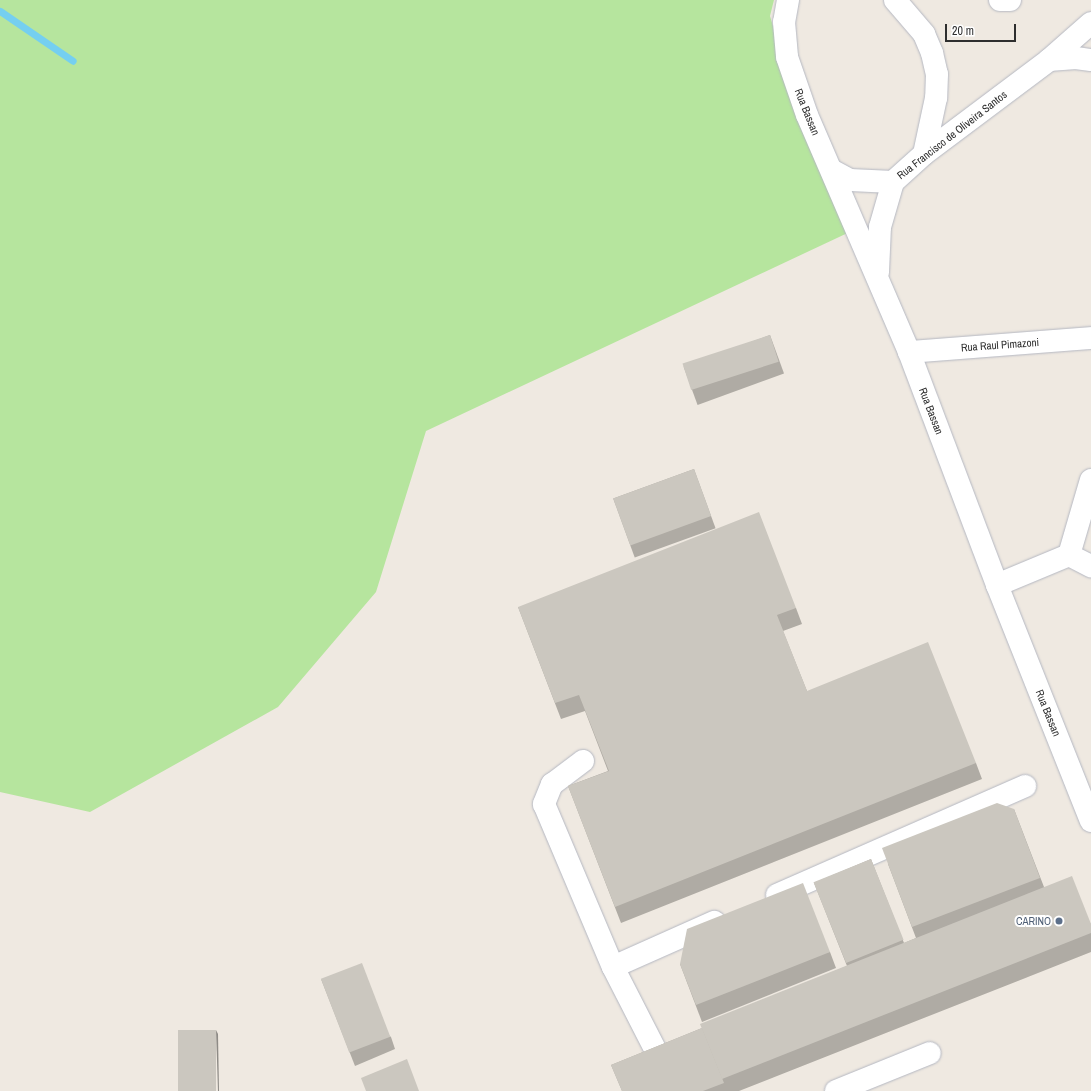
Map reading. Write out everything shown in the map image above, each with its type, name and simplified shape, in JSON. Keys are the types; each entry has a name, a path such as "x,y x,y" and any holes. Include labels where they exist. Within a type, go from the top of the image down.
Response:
{"street":[{"name":"Rua Bassan","path":"788,0 784,22 787,57 807,115 833,171 878,282 909,352 997,585 1091,821"},
{"path":"894,0 914,19 924,34 932,53 937,74 936,98 924,154"},
{"path":"1000,0 1010,0"},
{"name":"Rua Francisco de Oliveira Santos","path":"878,282 880,227 893,182 924,154 1049,60 1091,23"},
{"path":"1049,60 1076,58 1091,60"},
{"path":"833,171 850,180 893,182"},
{"name":"Rua Raul Pimazoni","path":"909,352 1091,338"},
{"path":"1069,555 1091,480"},
{"path":"997,585 1069,555 1091,566"},
{"path":"583,761 552,784 544,804 612,967 660,1059"},
{"path":"757,903 1025,786"},
{"path":"612,967 736,913"},
{"path":"836,1091 930,1053"}],"green space":[{"path":"0,0 774,0 770,16 777,40 854,230 426,431 376,592 278,707 90,812 0,792"}],"building":[{"path":"770,335 779,362 691,390 683,363"},
{"path":"694,469 711,516 630,545 613,498"},
{"path":"759,512 796,608 777,615 807,691 928,642 976,763 615,907 568,786 609,771 579,695 555,703 518,607"},
{"path":"997,803 1014,809 1040,878 912,927 882,848"},
{"path":"871,859 904,940 846,963 814,882"},
{"path":"1072,876 1091,924 1091,933 722,1079 700,1024"},
{"path":"803,883 830,952 696,1005 680,964 687,929"},
{"path":"362,963 390,1037 349,1053 321,979"},
{"path":"702,1028 724,1083 703,1091 622,1091 611,1065"},
{"path":"178,1030 216,1030 216,1091 178,1091"},
{"path":"407,1059 419,1091 366,1091 361,1078"}],"waterway":[{"path":"0,11 73,61"}],"place":[{"name":"CARINO","path":"1059,921"}]}
